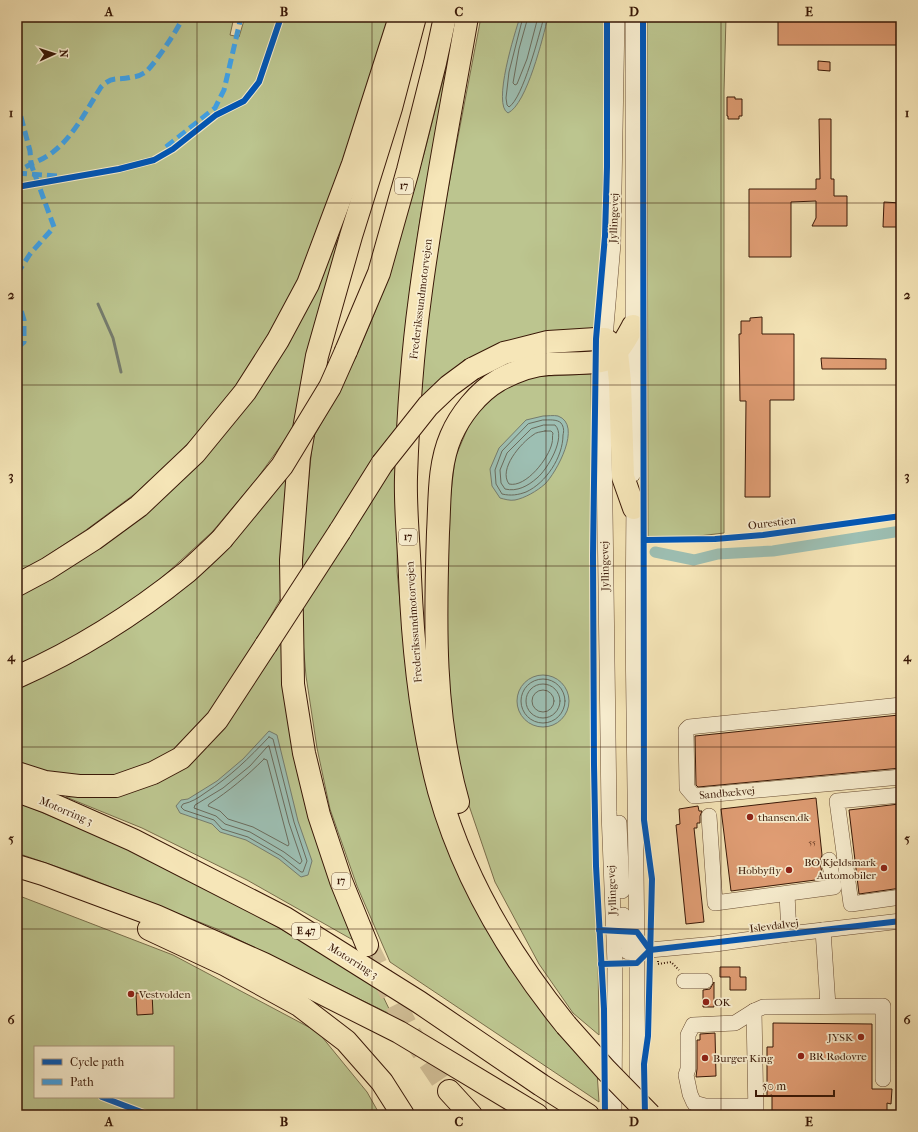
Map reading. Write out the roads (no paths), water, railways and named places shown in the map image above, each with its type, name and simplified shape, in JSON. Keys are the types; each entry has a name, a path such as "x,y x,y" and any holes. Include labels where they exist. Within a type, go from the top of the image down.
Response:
{"highway":[{"path":"17,585 47,569 94,539 139,506 195,453 245,392 278,340 308,284 353,164 400,17"},
{"name":"17","path":"367,946 341,881 319,815 304,753 293,684 291,560 299,457 317,356 351,236 391,108 415,17"},
{"name":"17","path":"17,677 51,662 94,638 182,576 222,539 282,466 330,387 381,265 410,162 445,17"},
{"name":"Frederikssundmotorvejen","path":"467,17 428,238 419,299 412,364 406,480 413,638 418,689 430,754 440,793 468,869 488,910 511,950 536,987 566,1025 606,1070 650,1115"},
{"path":"536,987 487,885 467,832 452,778 441,707 437,648 436,594 443,459 451,436 463,415 484,391 498,381 519,370 608,351 633,326"},
{"path":"17,773 45,782 86,786 116,786 153,773 181,758 217,720 382,464 428,406 449,386 472,370 504,353 548,342 608,351"},
{"path":"608,351 620,382 623,477 634,508"},
{"name":"Motorring 3","path":"17,791 47,802 134,840 285,918 419,1002 582,1111"},
{"path":"17,866 43,874 156,916 264,964 399,1032 537,1115"},
{"path":"43,874 134,922 226,964 299,1005 346,1041 382,1082 403,1115"},
{"path":"448,1091 471,1115"}],"street":[{"name":"Jyllingevej","path":"614,1115 615,954 608,747 608,351 613,244 617,17"},
{"name":"Jyllingevej","path":"633,17 633,630 637,951 637,1115"},
{"name":"Sandbækvej","path":"901,705 688,727 686,730 687,788 694,796 901,777"},
{"path":"608,747 616,783 621,850 625,943 630,948 637,951"},
{"path":"901,795 837,801 851,904 901,897"},
{"path":"709,816 715,903 834,888 829,860"},
{"path":"787,894 790,934"},
{"name":"Islevdalvej","path":"615,954 901,921"},
{"path":"823,930 828,1006"},
{"path":"684,981 705,981"},
{"path":"754,1011 755,1110 705,1106 694,1103 690,1094 686,1075 688,1069 688,1034 693,1025 735,1023 754,1011 763,1006 883,1006 883,1079"}],"water":[{"path":"520,17 548,17 528,84 522,97 515,107 508,113 504,107 502,97 503,83"},
{"path":"543,416 558,416 565,421 568,429 568,439 561,460 550,478 535,492 515,500 500,498 492,486 490,469 499,448 526,420"},
{"path":"538,675 548,675 562,682 569,696 569,706 562,720 548,727 538,727 528,723 521,716 517,706 517,696 521,686 528,679"},
{"path":"269,731 277,735 298,821 312,861 308,875 301,877 279,859 246,840 220,832 212,824 180,813 176,806 181,800 188,799 217,781 243,759"}],"waterway":[{"path":"98,304 113,338 121,372"},
{"path":"655,552 694,560 718,554 773,551 901,531"}],"tunnel":[{"path":"367,945 410,1033 449,1091"}],"place":[{"name":"thansen.dk","path":"750,817"},
{"name":"BO Kjeldsmark Automobiler","path":"884,868"},
{"name":"Hobbyfly","path":"789,870"},
{"name":"Vestvolden","path":"131,994"},
{"name":"OK","path":"706,1002"},
{"name":"JYSK","path":"861,1037"},
{"name":"BR Rødovre","path":"801,1056"},
{"name":"Burger King","path":"705,1058"}]}
